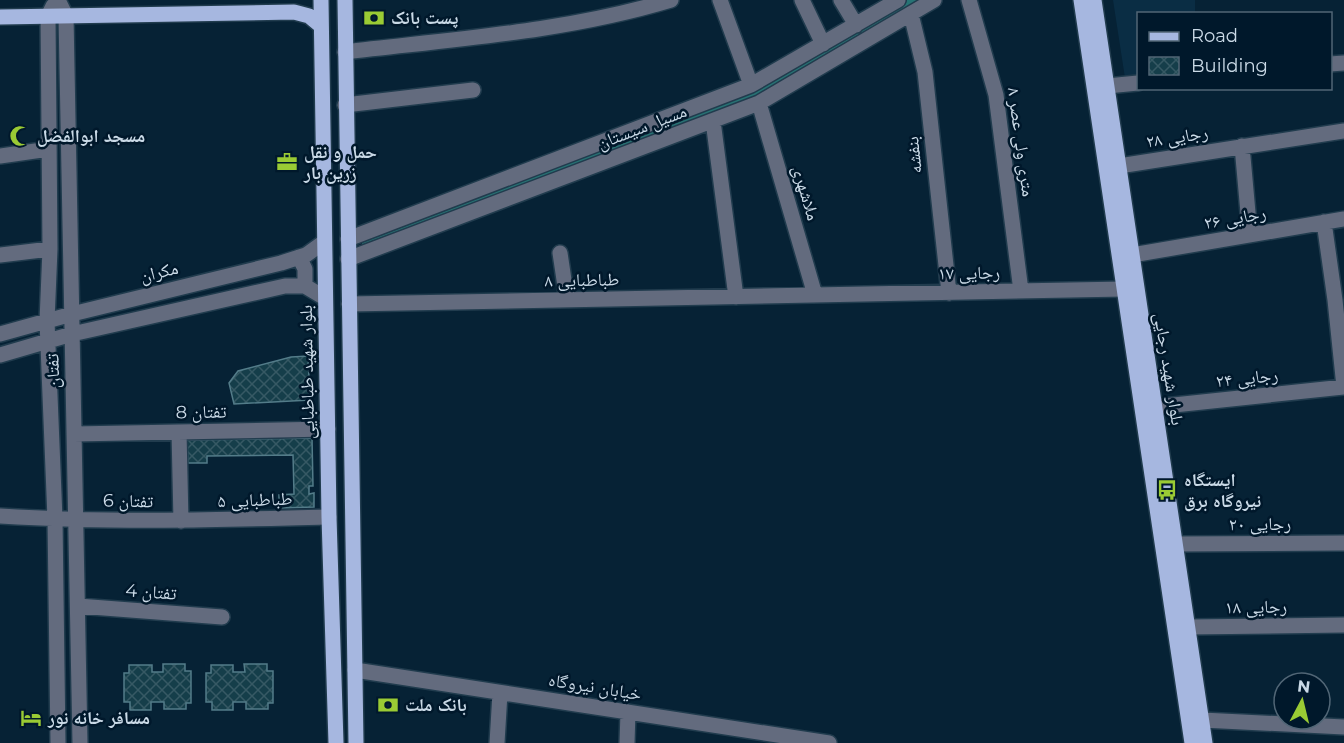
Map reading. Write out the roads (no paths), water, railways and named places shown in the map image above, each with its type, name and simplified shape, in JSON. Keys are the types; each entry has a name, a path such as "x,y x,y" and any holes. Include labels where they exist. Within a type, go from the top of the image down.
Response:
{"main road":[{"name":"بلوار شهید طباطبایی","path":"321,0 325,297 336,743"},
{"path":"345,0 356,743"},
{"name":"بلوار شهید رجایی","path":"1081,0 1124,289 1175,544 1205,743"},
{"name":"بلوار شهید رجایی","path":"1094,0 1132,255 1148,408 1192,743"},
{"path":"0,17 294,6 321,26"},
{"path":"322,108 345,105"}],"street":[{"name":"تفتان","path":"57,0 66,16 80,743"},
{"name":"تفتان","path":"57,0 48,16 50,249 47,321 55,519 58,743"},
{"path":"345,52 548,28 627,13 671,0"},
{"path":"720,0 751,85"},
{"path":"802,0 822,44"},
{"path":"841,0 856,25"},
{"name":"مسیل سیستان","path":"348,238 751,85 898,0"},
{"name":"مسیل سیستان","path":"348,259 759,103 934,0"},
{"name":"۸ متری ولی عصر","path":"969,0 996,95 1021,291"},
{"name":"بنفشه","path":"911,14 925,72 949,293"},
{"path":"1107,86 1137,83"},
{"path":"345,105 473,90"},
{"name":"ملاشهری","path":"759,103 815,295"},
{"path":"713,121 736,297"},
{"name":"رجایی ۲۸","path":"1119,166 1344,131"},
{"path":"1242,147 1250,235"},
{"path":"0,156 49,149"},
{"name":"رجایی ۲۶","path":"1132,255 1344,219"},
{"path":"1324,222 1344,387"},
{"name":"مکران","path":"0,334 299,257 306,255 324,242"},
{"path":"0,255 50,249"},
{"path":"560,253 567,300"},
{"path":"299,257 305,269 305,286"},
{"path":"0,355 72,334 285,286 305,286 325,297"},
{"name":"رجایی ۱۷","path":"815,295 1124,289"},
{"name":"طباطبایی ۸","path":"349,304 815,295"},
{"name":"رجایی ۲۴","path":"1148,408 1344,387"},
{"name":"تفتان 8","path":"74,434 328,429"},
{"path":"179,432 181,521"},
{"name":"تفتان 6","path":"0,516 75,520 181,521"},
{"name":"طباطبایی ۵","path":"181,521 330,518"},
{"name":"رجایی ۲۰","path":"1175,544 1344,543"},
{"name":"تفتان 4","path":"78,606 222,617"},
{"name":"رجایی ۱۸","path":"1188,627 1344,625"},
{"name":"خیابان نیروگاه","path":"355,670 628,712 776,739 829,743"},
{"path":"497,743 500,693"},
{"path":"627,743 628,712"},
{"path":"1202,720 1344,727"}],"waterway":[{"path":"368,243 756,95 914,0"}],"place":[{"name":"پست بانک","path":"374,18"},
{"name":"مسجد ابوالفضل","path":"20,136"},
{"name":"حمل و نقل زرین بار","path":"287,162"},
{"name":"ایستگاه نیروگاه برق","path":"1167,490"},
{"name":"بانک ملت","path":"388,705"},
{"name":"مسافر خانه نور","path":"31,718"}]}
